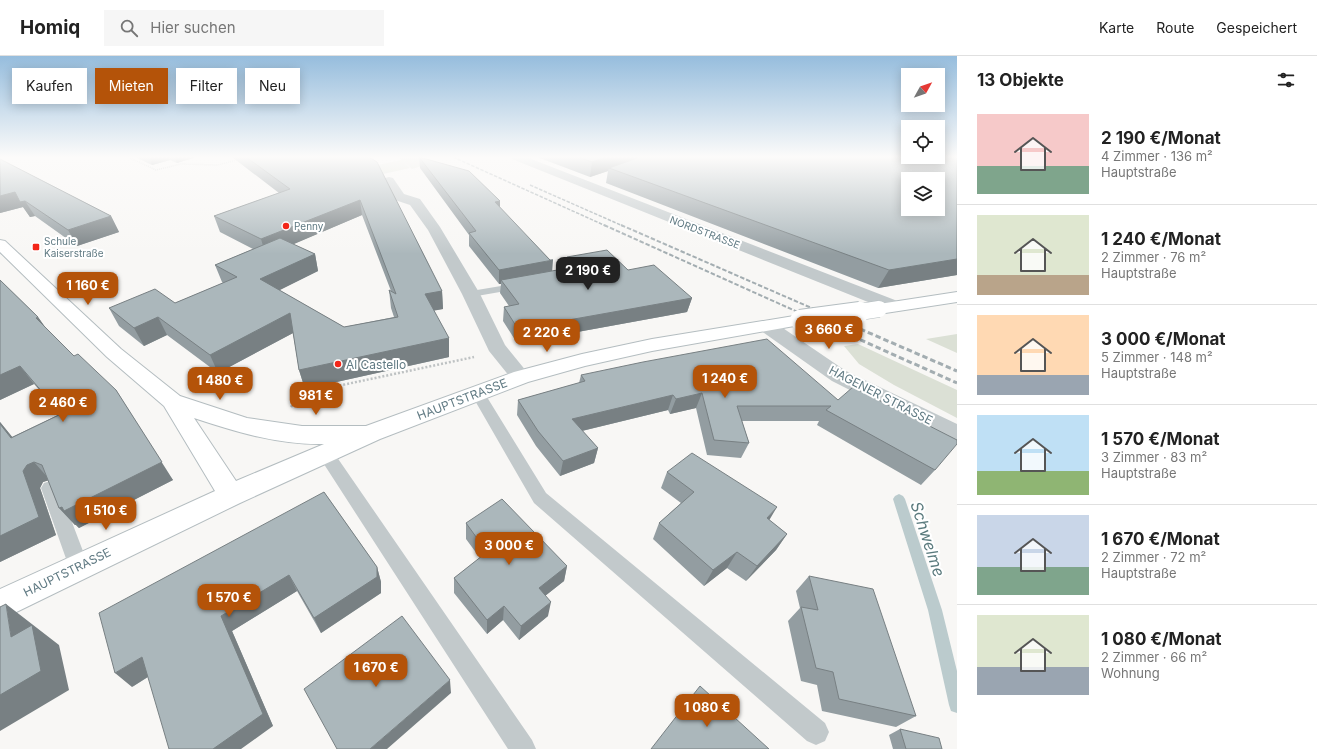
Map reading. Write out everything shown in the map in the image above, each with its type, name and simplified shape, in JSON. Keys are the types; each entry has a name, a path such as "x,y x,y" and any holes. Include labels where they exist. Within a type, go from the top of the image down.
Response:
{"main road":[{"path":"0,244 114,353 172,401 231,495"},
{"name":"HAUPTSTRASSE","path":"0,605 231,495 372,433 477,392 521,377 582,360 652,345 800,320 957,297"},
{"path":"172,401 213,417 258,429 294,434 372,433"}],"street":[{"path":"395,189 400,197 415,202 435,230 471,294 500,352 521,377"},
{"name":"NORDSTRASSE","path":"596,189 887,308"},
{"name":"HAGENER STRASSE","path":"767,326 810,357 840,376 957,434"}],"lane":[{"path":"471,294 527,284"},
{"path":"477,392 540,498 816,732"},
{"path":"326,454 523,749"},
{"path":"50,488 79,567"}],"path":[{"path":"258,429 284,417 300,394 500,352"}],"shaded area":[{"path":"957,334 957,353 926,339"},
{"path":"858,344 957,390 957,418 894,385 859,364 844,346"}],"building":[{"path":"0,189 59,189 111,216 68,230 25,201 20,202 15,192 0,196"},
{"path":"289,189 391,189 442,291 425,294 449,338 299,370 290,313 210,355 158,317 134,328 109,308 155,289 175,303 237,277 215,265 280,238 315,254 260,279 344,327 398,317 389,290 396,294 360,200 261,239 214,216"},
{"path":"444,189 488,189 500,201 495,202 550,260 553,260 499,270 469,233 476,231"},
{"path":"668,189 901,189 901,216 945,216 945,189 957,189 957,259 889,270"},
{"path":"607,250 628,270 654,265 692,298 518,329 504,307 519,304 501,280 563,269 570,263 567,257"},
{"path":"0,280 38,317 36,318 74,356 78,354 116,390 162,462 64,511 62,507 59,508 42,465 34,462 27,465 23,471 39,517 0,536 0,424 11,438 61,414 20,366 0,375"},
{"path":"767,339 838,400 853,387 957,440 957,444 935,470 826,410 831,406 737,406 749,443 714,440 702,393 676,399 673,395 572,419 598,448 563,461 538,431 518,400 585,381 581,375"},
{"path":"692,453 777,507 767,518 787,534 757,566 737,552 713,570 659,523 694,492 667,472"},
{"path":"324,492 377,567 377,577 314,618 289,575 221,616 263,714 213,749 169,749 142,657 115,673 99,613"},
{"path":"502,499 567,566 539,588 551,602 521,626 504,606 487,620 454,578 487,552 466,523"},
{"path":"809,576 873,589 916,716 839,699 833,672 816,668 801,607 818,610"},
{"path":"6,604 11,637 32,625 41,671 0,695 0,607"},
{"path":"402,616 450,680 370,749 337,749 304,689"},
{"path":"700,686 769,749 651,749"},
{"path":"900,729 939,738 942,749 906,749"}],"waterway":[{"name":"Schwelme","path":"899,499 935,610 957,705"}],"railway":[{"path":"525,189 606,226"},
{"path":"540,189 623,226"},
{"path":"604,225 800,313"},
{"path":"621,225 823,313"},
{"path":"798,312 957,383"},
{"path":"821,312 957,371"}],"place":[{"name":"Penny","path":"286,226"},
{"name":"Schule Kaiserstraße","path":"36,247"},
{"name":"Al Castello","path":"338,364"}]}
